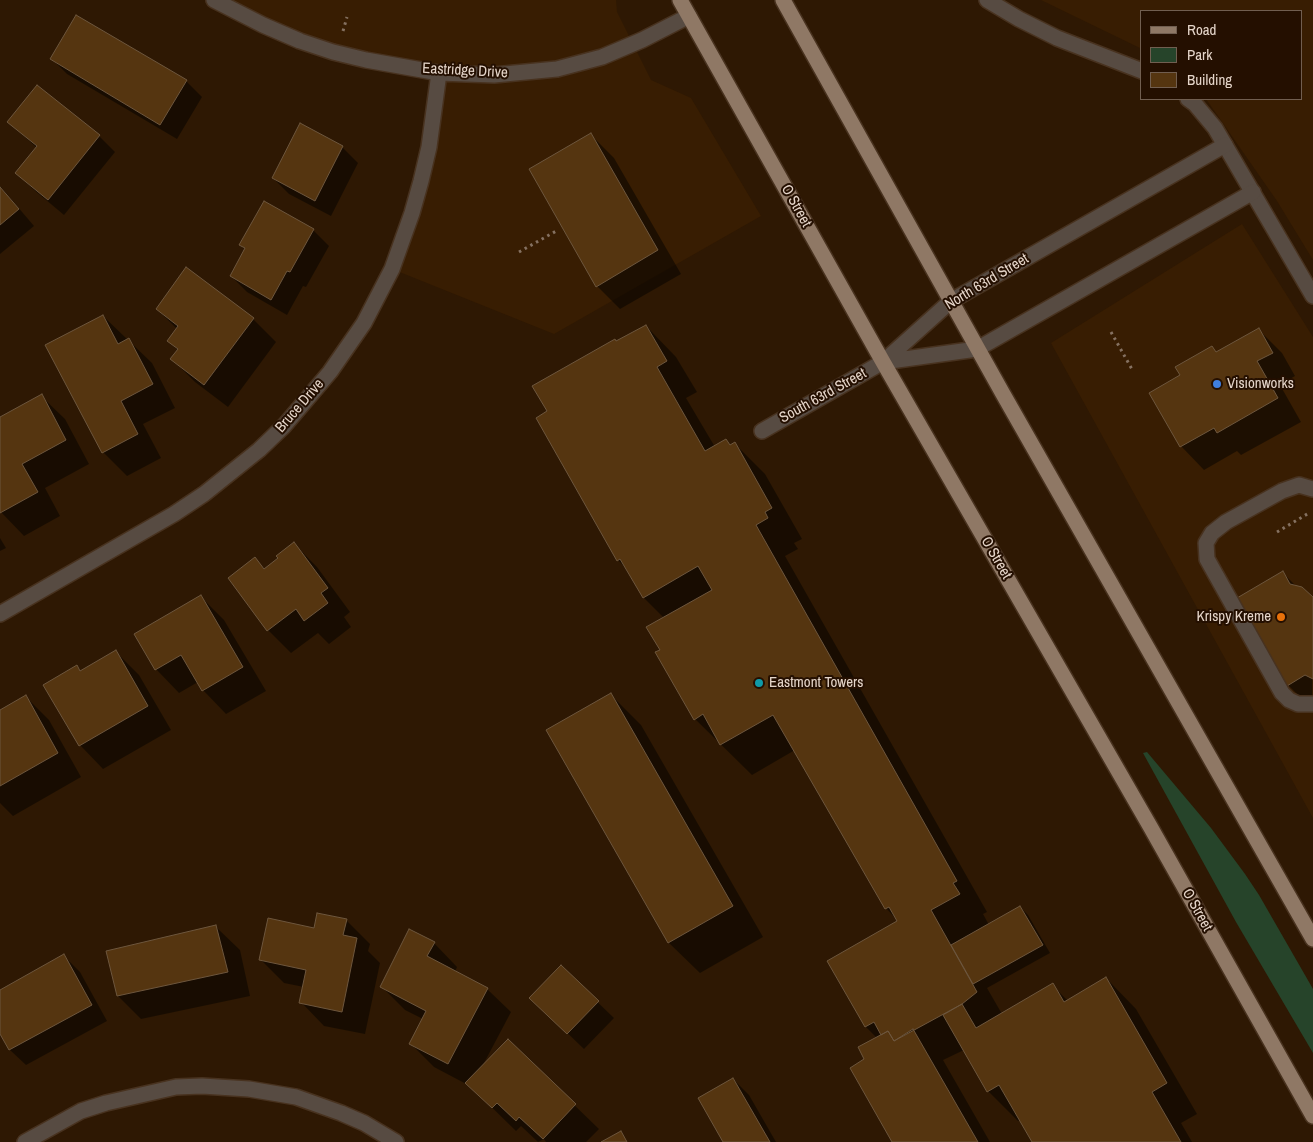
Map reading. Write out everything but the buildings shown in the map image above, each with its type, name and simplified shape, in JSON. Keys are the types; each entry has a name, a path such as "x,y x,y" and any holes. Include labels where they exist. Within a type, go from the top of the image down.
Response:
{"main road":[{"name":"O Street","path":"680,0 883,362 1151,828 1313,1116"},
{"path":"783,0 977,349 1313,939"}],"street":[{"name":"Eastridge Drive","path":"214,0 263,25 300,41 333,52 439,73 494,75 557,69 602,57 642,40 689,16"},
{"path":"987,0 1020,20 1057,38 1140,70"},
{"name":"Bruce Drive","path":"0,614 174,514 204,494 259,450 284,426 325,378 364,323 392,269 412,214 421,181 429,147 439,73"},
{"path":"1189,100 1215,128 1313,296"},
{"name":"North 63rd Street","path":"883,362 951,301 1225,145"},
{"path":"883,362 977,349 1253,192"},
{"name":"South 63rd Street","path":"762,431 883,362"},
{"path":"1313,490 1299,485 1282,491 1226,522 1212,532 1206,543 1207,559 1282,693 1298,704 1313,704"},
{"path":"25,1142 81,1112 106,1103 176,1087 202,1086 249,1089 296,1097 349,1116 396,1142"}],"path":[{"path":"342,32 347,17"},
{"path":"519,252 558,230"},
{"path":"1111,332 1132,371"},
{"path":"1277,532 1313,510"}],"shaded area":[{"path":"214,0 616,0 617,12 651,80 691,98 761,216 554,334 392,269 412,214 439,73 366,60"},
{"path":"1041,0 1313,0 1313,260 1277,201 1207,100 1303,100 1303,10 1140,10 1140,48"},
{"path":"1242,224 1313,337 1313,818 1051,343"}],"green space":[{"path":"1147,752 1211,828 1245,874 1313,989 1313,1053 1236,922 1143,753"}],"place":[{"name":"Visionworks","path":"1217,384"},
{"name":"Krispy Kreme","path":"1281,617"},
{"name":"Eastmont Towers","path":"759,683"}]}
